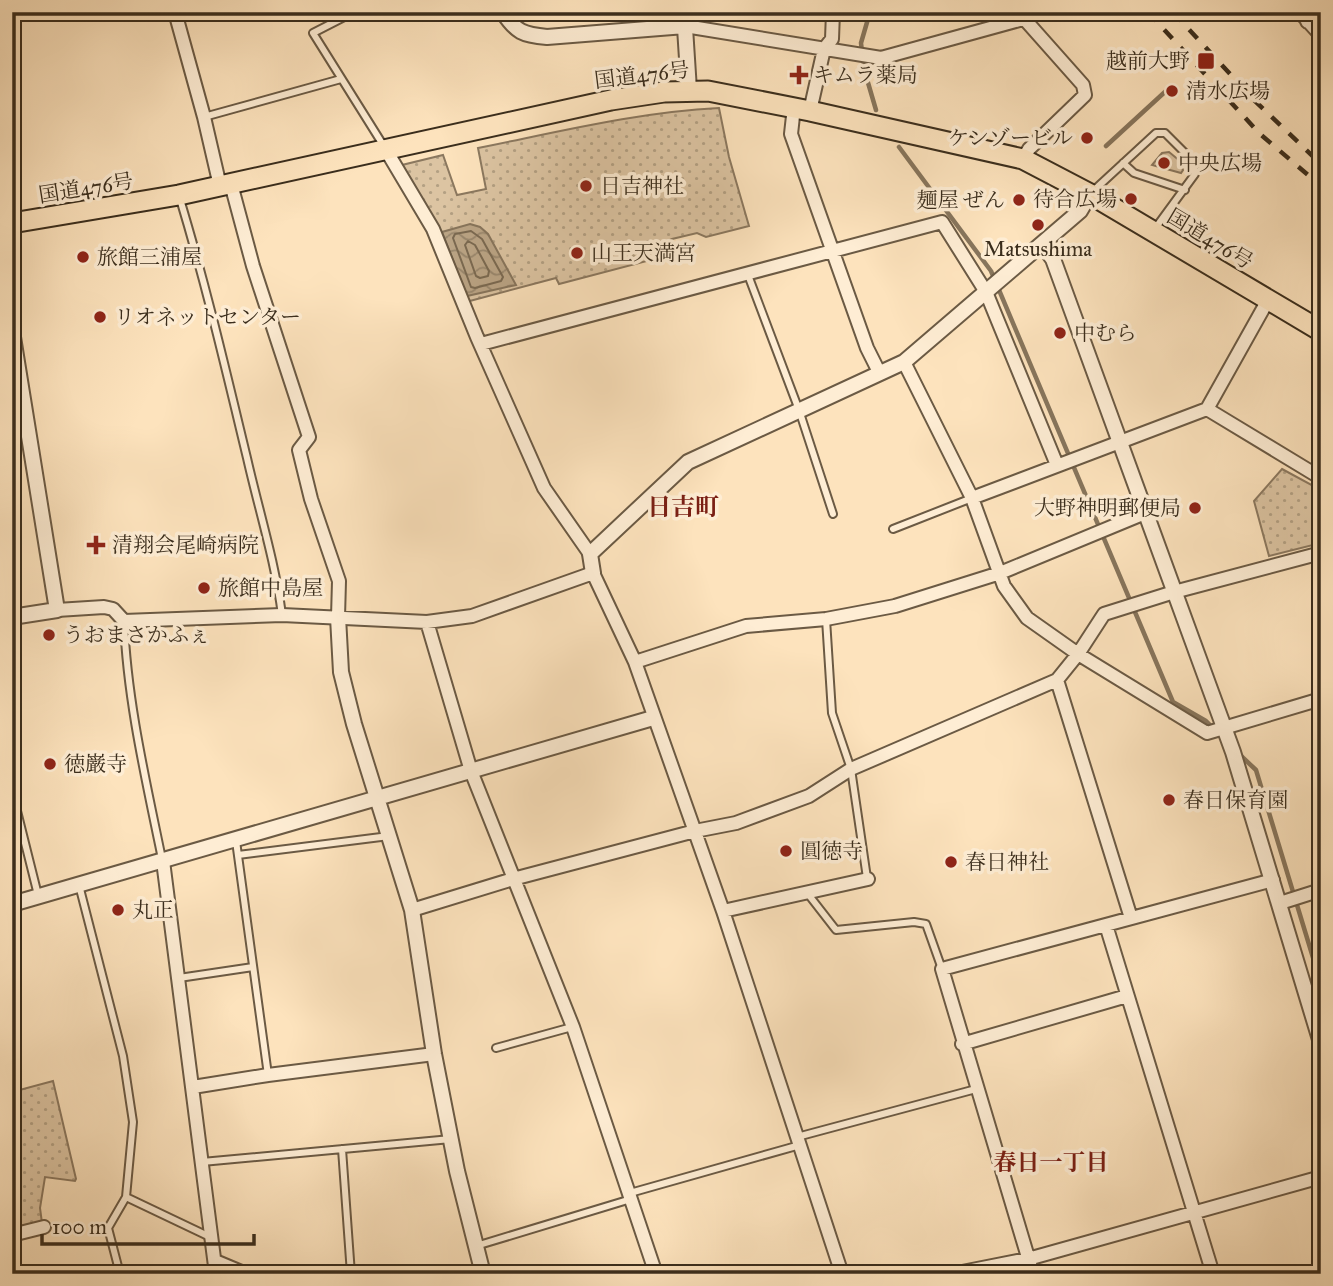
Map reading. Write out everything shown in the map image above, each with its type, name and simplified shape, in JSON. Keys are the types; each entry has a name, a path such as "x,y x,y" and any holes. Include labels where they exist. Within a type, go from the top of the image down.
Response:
{"highway":[{"name":"国道476号","path":"12,223 179,195 611,100 689,90 724,93 802,109 1023,159 1090,194 1321,331"}],"street":[{"path":"174,12 204,117 309,437 299,450 311,499 339,581 341,672 354,724 412,910 434,1054 483,1274"},
{"path":"503,12 512,26 527,35 547,37 685,19 824,49 881,58 895,56 1021,15 1083,85 1085,95 1023,159"},
{"path":"833,12 832,38 824,49 791,134 867,348 879,372"},
{"path":"1309,15 1321,34"},
{"path":"685,19 689,90"},
{"path":"386,150 433,229 544,488 590,554 593,573 635,662 723,911 842,1274"},
{"path":"590,554 688,462 904,362 1080,211 1090,194"},
{"path":"481,344 942,222 993,286 1057,464"},
{"path":"1042,244 1053,259 1224,729 1316,1013 1321,1043"},
{"path":"972,498 1207,410 1268,300"},
{"path":"12,331 57,610"},
{"path":"904,362 972,498 1004,586 1027,618 1078,654 1207,733 1321,699"},
{"path":"1207,410 1321,478"},
{"path":"635,662 746,626 825,618 895,606 1000,573 1145,513"},
{"path":"412,910 513,879 695,831 736,823 808,796 851,769 1057,680 1104,614 1174,592 1321,553"},
{"path":"12,617 104,607 113,609 124,621 282,615 427,622 472,616 593,573"},
{"path":"427,622 471,771 573,1027 656,1274"},
{"path":"1057,680 1131,918"},
{"path":"12,904 653,718"},
{"path":"163,861 215,1267 246,1274"},
{"path":"723,911 867,879"},
{"path":"1033,1274 962,1044 942,969 1273,880"},
{"path":"1280,903 1321,890"},
{"path":"1107,925 1213,1274"},
{"path":"962,1044 1127,996"},
{"path":"193,1087 434,1054"},
{"path":"953,1274 1028,1259 1321,1177"},
{"path":"12,1235 44,1227"}],"lane":[{"path":"354,12 313,33 386,150"},
{"path":"204,117 341,79"},
{"path":"1090,194 1156,133 1165,133 1193,161 1195,174 1153,232"},
{"path":"1123,163 1134,173 1185,190"},
{"path":"179,195 204,278 276,572 282,615"},
{"path":"748,275 799,410 833,514"},
{"path":"893,529 972,498"},
{"path":"825,618 832,713 851,769 867,879"},
{"path":"124,621 125,656 148,793 163,861"},
{"path":"12,791 38,897"},
{"path":"238,855 390,836"},
{"path":"236,839 268,1075"},
{"path":"79,885 123,1056 134,1122 126,1197 108,1228 120,1274"},
{"path":"808,894 836,930 914,922 926,925 942,969"},
{"path":"178,978 253,967"},
{"path":"496,1048 573,1027"},
{"path":"476,1246 798,1141 976,1089"},
{"path":"202,1162 451,1139"},
{"path":"342,1149 351,1274"},
{"path":"126,1197 212,1238"}],"shaded area":[{"path":"719,108 729,157 749,226 706,237 697,233 672,239 653,248 647,261 559,284 556,278 466,302 402,165 443,155 457,195 486,189 478,148 628,118"},
{"path":"1169,152 1180,161 1183,170 1181,173 1152,165 1162,153"},
{"path":"1282,469 1321,490 1321,543 1269,556 1254,501"},
{"path":"53,1081 76,1179 45,1177 40,1208 42,1223 12,1227 12,1092"}],"water":[{"path":"470,224 480,227 488,234 516,285 467,296 442,232"}],"waterway":[{"path":"870,12 861,43 864,69 876,110"},
{"path":"1106,146 1167,90 1173,89"},
{"path":"899,147 991,271 1173,702 1206,721 1215,730"},
{"path":"1238,753 1256,770 1321,984"}],"railway":[{"path":"1148,12 1260,134 1321,186"},
{"path":"1173,12 1254,100 1321,164"}],"place":[{"name":"越前大野","path":"1206,61"},
{"name":"キムラ薬局","path":"799,75"},
{"name":"清水広場","path":"1172,91"},
{"name":"ケンゾービル","path":"1087,138"},
{"name":"中央広場","path":"1164,163"},
{"name":"日吉神社","path":"586,186"},
{"name":"待合広場","path":"1131,199"},
{"name":"麺屋 ぜん","path":"1019,200"},
{"name":"Matsushima","path":"1038,225"},
{"name":"山王天満宮","path":"577,253"},
{"name":"旅館三浦屋","path":"83,257"},
{"name":"リオネットセンター","path":"100,317"},
{"name":"中むら","path":"1060,333"},
{"name":"大野神明郵便局","path":"1195,508"},
{"name":"清翔会尾崎病院","path":"96,545"},
{"name":"旅館中島屋","path":"204,588"},
{"name":"うおまさかふぇ","path":"49,635"},
{"name":"徳巌寺","path":"50,764"},
{"name":"春日保育園","path":"1169,800"},
{"name":"圓徳寺","path":"786,851"},
{"name":"春日神社","path":"951,862"},
{"name":"丸正","path":"118,910"}],"district":[{"name":"日吉町","path":"683,507"},
{"name":"春日一丁目","path":"1051,1162"}]}
